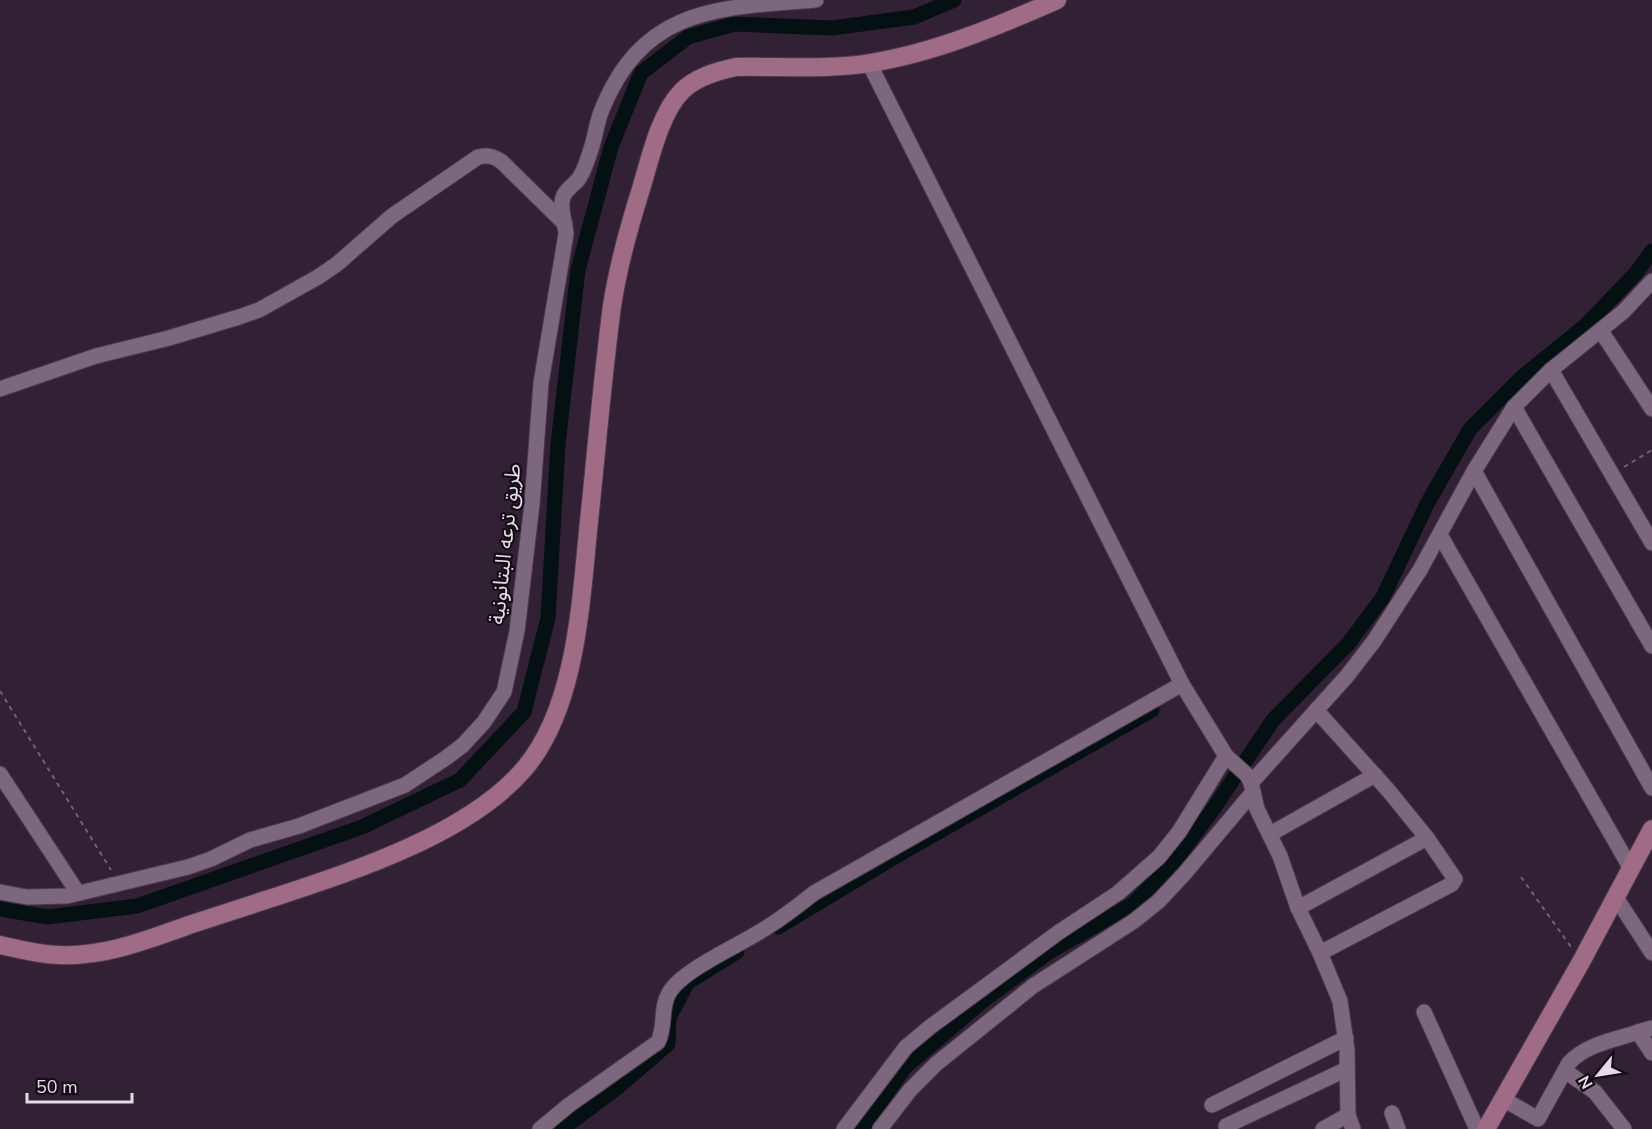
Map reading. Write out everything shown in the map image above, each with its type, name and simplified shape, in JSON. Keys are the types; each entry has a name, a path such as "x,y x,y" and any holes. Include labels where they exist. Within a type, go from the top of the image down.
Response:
{"street":[{"name":"طريق ترعه البتانونية","path":"0,892 48,898 120,884 188,867 211,859 250,840 299,826 405,785 463,745 496,706 506,685 519,615 532,504 541,384 566,234 562,200 566,191 583,172 602,111 625,68 657,35 674,23 708,11 816,0"},
{"path":"0,945 59,956 108,951 142,941 347,873 458,823 482,808 505,788 526,767 542,742 557,711 570,668 581,592 613,302 625,244 665,118 673,102 688,85 723,70 757,66 869,63 994,27 1057,0"},
{"path":"869,63 1182,684 1230,760 1250,784 1257,809 1287,873 1298,908 1340,1001 1346,1038 1351,1122 1323,1129"},
{"path":"0,389 96,356 189,332 259,310 337,264 392,216 478,157 487,155 502,162 566,224"},
{"path":"880,1129 909,1090 936,1064 1033,986 1134,921 1159,901 1185,873 1250,784 1347,676 1374,641 1440,535 1474,471 1514,407 1551,370 1649,292"},
{"path":"1601,331 1652,409"},
{"path":"1551,370 1652,543"},
{"path":"1514,407 1652,646"},
{"path":"1474,471 1652,788"},
{"path":"1440,535 1630,867"},
{"path":"540,1129 568,1105 658,1042 661,1035 663,1005 677,981 769,927 814,893 1182,684"},
{"path":"1316,710 1427,838 1454,875 1455,882 1320,953"},
{"path":"844,1129 906,1047 1050,939 1118,893 1159,857 1230,760"},
{"path":"0,774 78,893"},
{"path":"1270,834 1375,776"},
{"path":"1298,908 1427,838"},
{"path":"1486,1129 1581,962 1630,867 1650,840"},
{"path":"1615,896 1652,953"},
{"path":"1424,1012 1477,1129"},
{"path":"1503,1099 1542,1124 1565,1071 1576,1056 1585,1050 1645,1030 1652,1053"},
{"path":"1212,1106 1346,1038"},
{"path":"1226,1126 1347,1069"},
{"path":"1565,1071 1595,1092 1624,1129"},
{"path":"1392,1113 1398,1129"}],"path":[{"path":"1612,475 1652,450"},
{"path":"0,691 120,884"},
{"path":"1521,877 1581,962"}],"waterway":[{"path":"0,909 47,917 137,906 362,827 460,780 524,712 548,618 558,444 578,270 611,147 641,73 688,37 734,24 832,28 914,17 954,0"},
{"path":"862,1129 905,1067 984,1000 1049,952 1133,904 1177,858 1214,808 1273,720 1348,644 1383,597 1428,502 1470,429 1522,377 1586,325 1636,273 1652,251"},
{"path":"778,927 898,855 1152,710"},
{"path":"562,1129 617,1088 668,1044 669,1018 687,983 737,952"}]}
